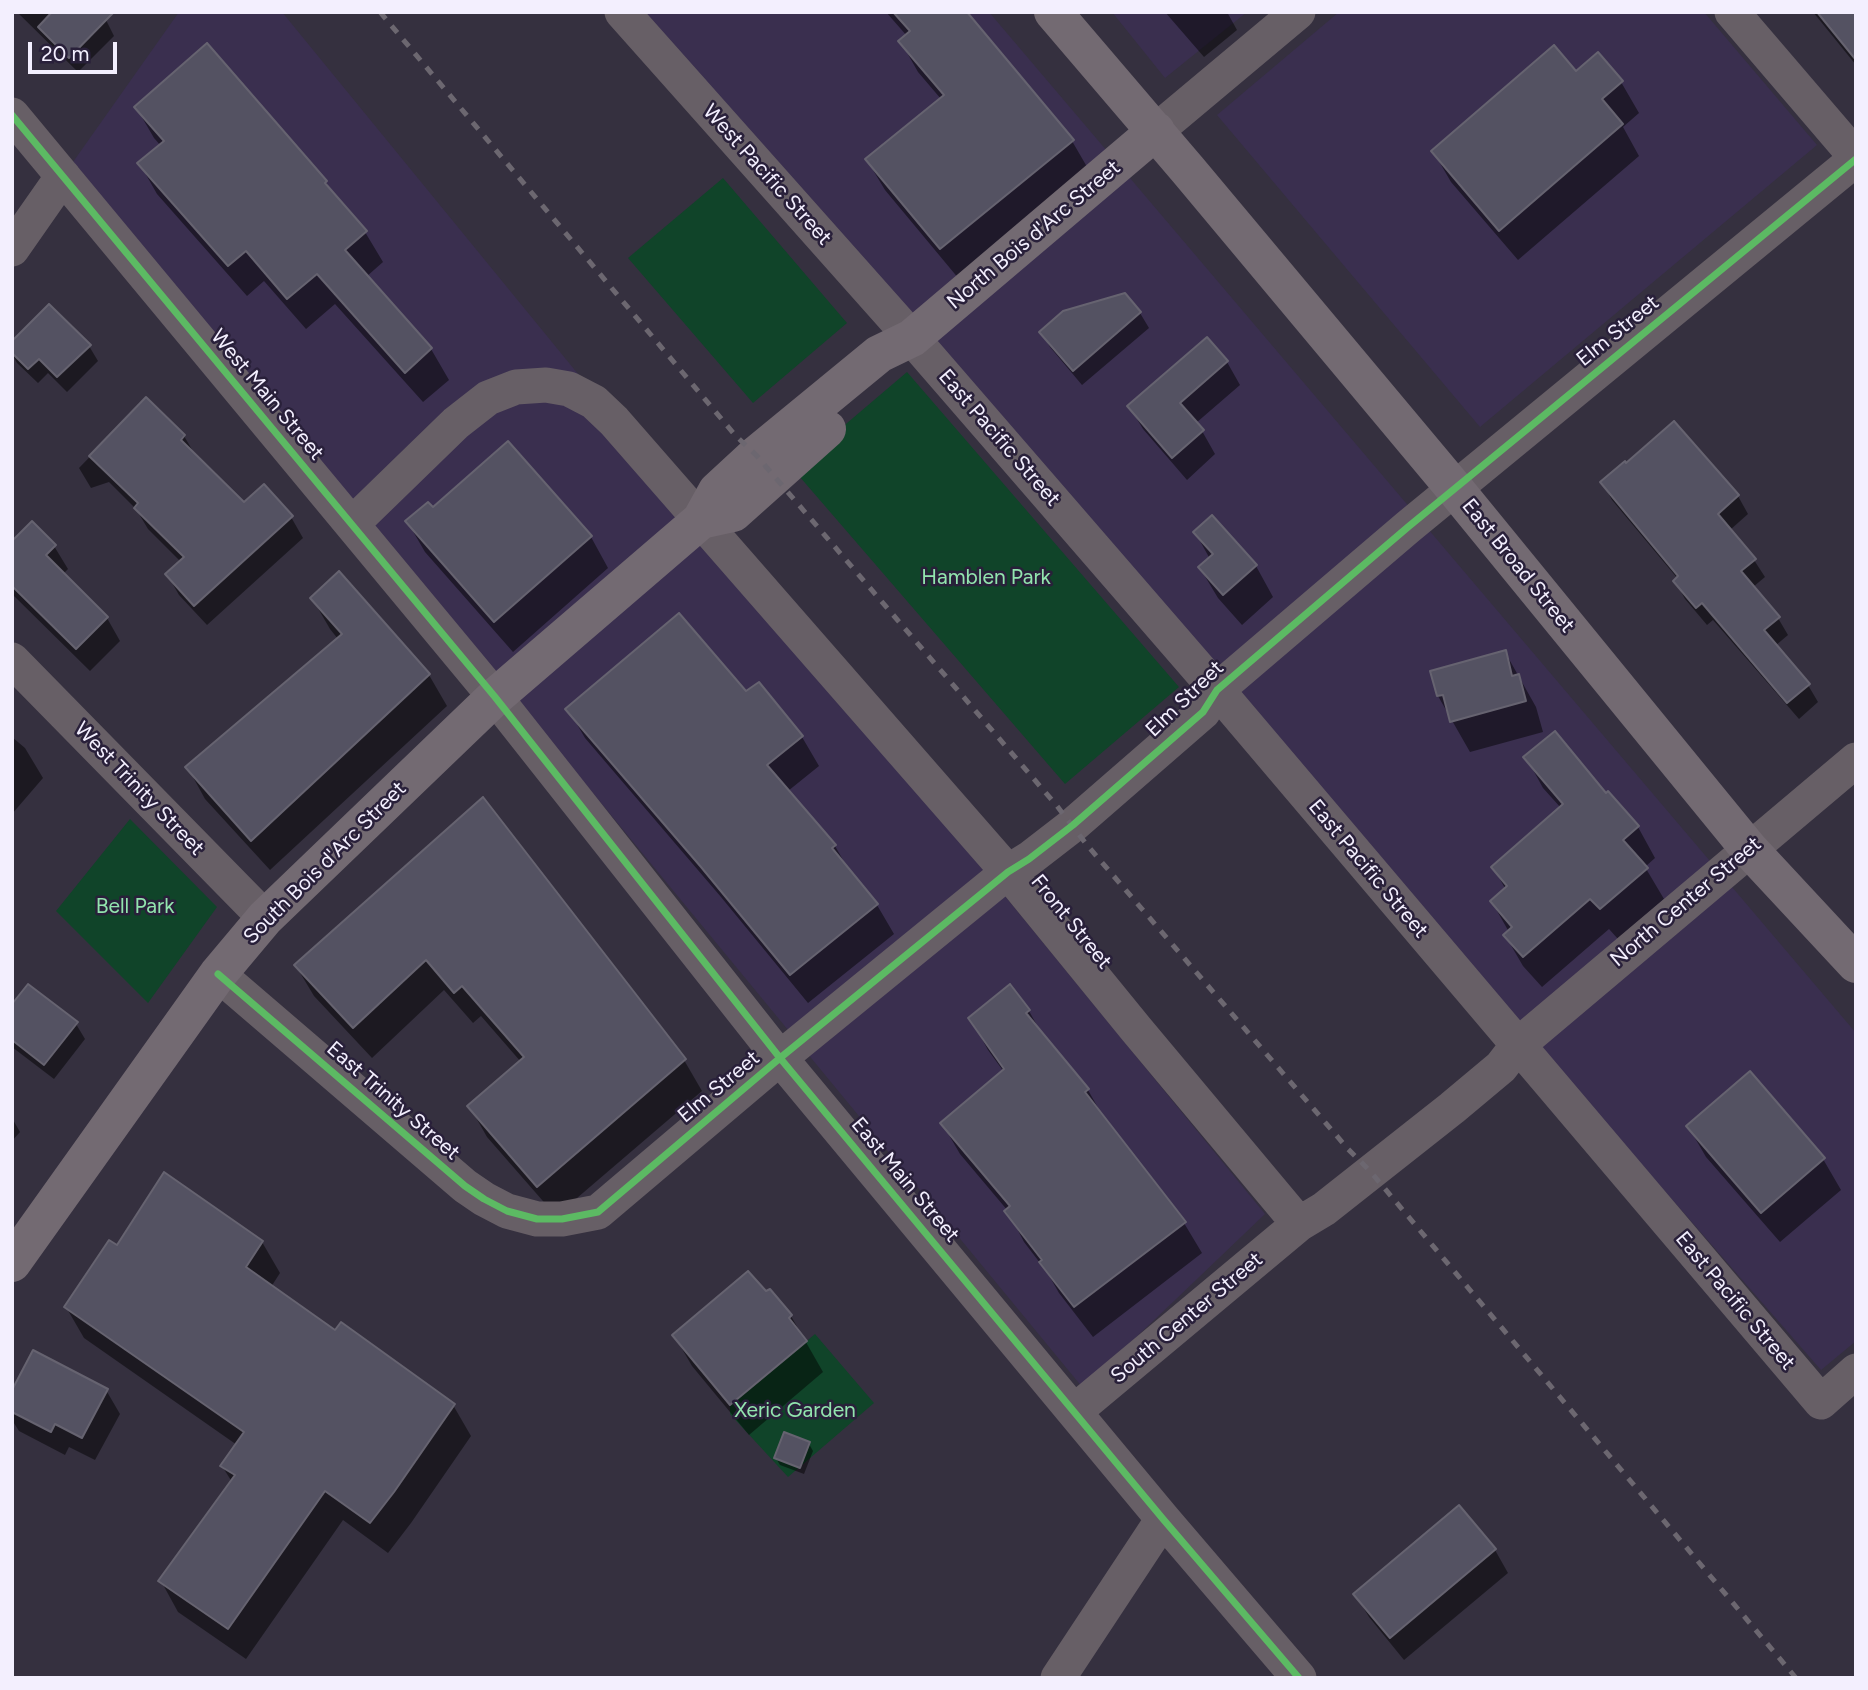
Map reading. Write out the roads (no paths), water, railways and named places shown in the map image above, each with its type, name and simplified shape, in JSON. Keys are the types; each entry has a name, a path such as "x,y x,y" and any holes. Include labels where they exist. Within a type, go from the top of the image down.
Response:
{"main road":[{"name":"East Broad Street","path":"1053,12 1156,131 1454,488 1749,849 1856,964"},
{"name":"North Bois d'Arc Street","path":"764,465 898,368 912,338 1156,131"},
{"name":"South Bois d'Arc Street","path":"12,1263 218,974 265,918 495,697 701,520 733,513 764,465"}],"street":[{"name":"West Pacific Street","path":"622,12 912,338"},
{"path":"1156,131 1298,12"},
{"path":"1732,12 1856,158"},
{"name":"West Main Street","path":"12,115 495,697"},
{"name":"Elm Street","path":"562,1219 598,1212 780,1058 1008,872 1073,825 1203,712 1217,690 1454,488 1856,158"},
{"path":"12,249 63,176"},
{"name":"East Pacific Street","path":"912,338 1217,690 1821,1402 1856,1371"},
{"name":"Front Street","path":"352,524 456,423 488,398 516,387 546,386 569,389 594,402 614,421 1008,872 1299,1224"},
{"name":"West Trinity Street","path":"12,660 265,918"},
{"name":"East Main Street","path":"495,697 780,1058 1299,1678"},
{"name":"North Center Street","path":"1363,1165 1483,1053 1518,1045 1856,760"},
{"name":"East Trinity Street","path":"218,974 465,1186 507,1211 537,1219 562,1219"},
{"name":"South Center Street","path":"1075,1412 1299,1224 1324,1209 1363,1165"},
{"path":"1058,1678 1163,1518"}],"railway":[{"path":"380,12 735,435 756,455 1057,806 1087,845 1348,1149 1370,1171 1796,1678"}],"park label":[{"name":"Hamblen Park","path":"986,578"},
{"name":"Bell Park","path":"135,907"},
{"name":"Xeric Garden","path":"795,1411"}]}
